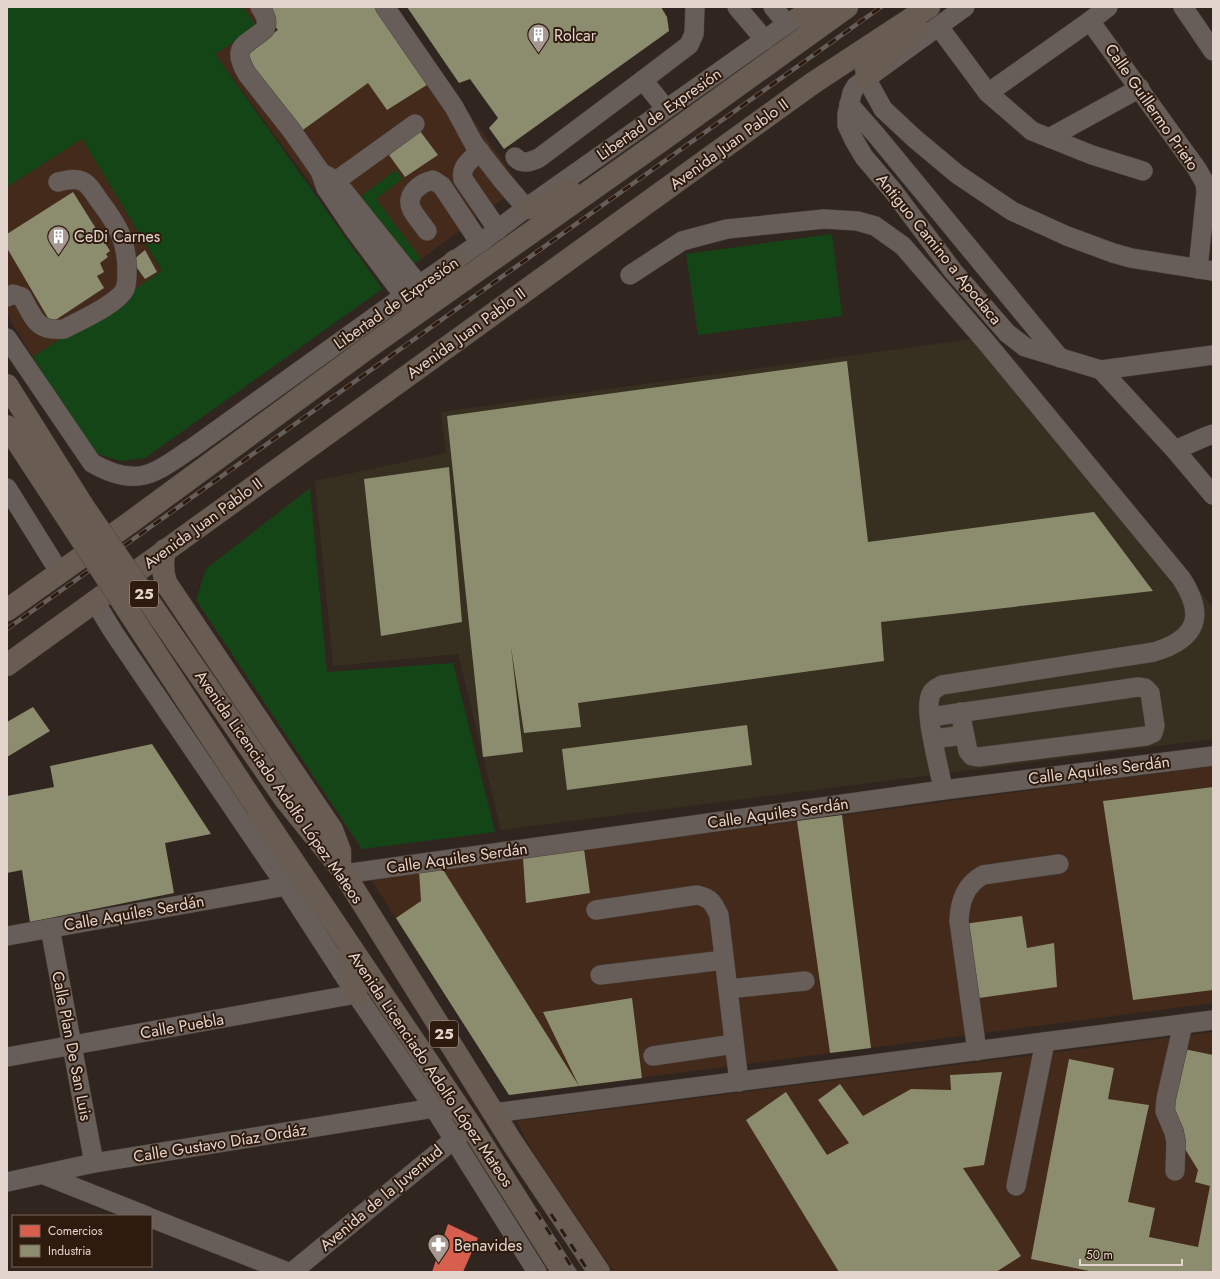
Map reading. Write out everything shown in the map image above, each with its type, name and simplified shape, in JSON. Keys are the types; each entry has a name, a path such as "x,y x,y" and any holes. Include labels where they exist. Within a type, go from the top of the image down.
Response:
{"main road":[{"path":"7,610 60,573 369,347 655,145 846,7"},
{"name":"Avenida Juan Pablo II","path":"7,665 813,83 929,7"},
{"path":"866,78 938,17"},
{"path":"526,208 541,207 628,155 655,145"},
{"path":"369,347 455,261"},
{"name":"Avenida Licenciado Adolfo López Mateos","path":"7,385 85,509 285,799 342,871 513,1144 600,1272"},
{"name":"Avenida Licenciado Adolfo López Mateos","path":"7,426 348,945 471,1126 563,1272"},
{"path":"165,550 162,559 163,574 166,583 332,830 340,851 342,871"},
{"path":"348,945 356,994"}],"street":[{"path":"260,7 267,18 267,25 265,29 244,44 240,49 240,61 247,74 327,180 419,284"},
{"path":"386,7 454,107 474,144 526,208"},
{"path":"514,158 523,163 538,158 689,46 694,34 695,7"},
{"path":"737,7 764,40"},
{"path":"773,7 806,13"},
{"path":"965,7 938,17 988,93 1032,131 1092,155 1143,171"},
{"path":"988,93 1108,7"},
{"path":"1183,7 1213,51"},
{"name":"Libertad de Expresión","path":"7,338 92,463 117,475 133,477 146,475 157,471 419,284 455,261 526,208 666,109 764,40 806,13"},
{"name":"Calle Guillermo Prieto","path":"1090,21 1140,88 1197,169 1204,183 1206,192 1206,270"},
{"path":"863,51 866,78 883,109 957,174 1012,211 1067,236 1113,253 1206,270"},
{"name":"Antiguo Camino a Apodaca","path":"866,78 856,86 849,104 847,125 864,158 893,191 953,271 1007,333 1025,347 1101,370"},
{"path":"642,80 666,109"},
{"path":"1049,138 1140,88"},
{"path":"849,104 1060,358"},
{"path":"327,180 415,124"},
{"path":"480,151 463,168 463,179 498,230"},
{"path":"7,297 13,294 19,295 36,322 44,328 58,330 64,329 111,303 120,296 125,289 127,274 126,249 122,237 111,216 90,187 83,181 76,179 58,182"},
{"path":"327,180 353,228 404,296"},
{"path":"426,231 412,209 410,204 411,196 420,186 433,180 442,186 480,243"},
{"path":"630,275 682,241 727,229 824,219 857,221 875,226 903,246 962,314 1181,578 1189,590 1193,601 1195,615 1192,630 1170,648 1154,652 942,684 932,692 929,698 930,716 943,790"},
{"path":"1101,370 1213,355"},
{"path":"1101,370 1175,450 1213,495"},
{"path":"1175,450 1213,434"},
{"path":"7,488 60,573"},
{"path":"114,633 117,620 124,609 135,600 147,595 160,593 173,595"},
{"path":"94,602 434,1108 537,1272"},
{"path":"930,716 1138,687 1145,688 1150,693 1155,726 1153,733 1146,736 978,757 972,756 968,751 960,712"},
{"path":"933,739 964,735"},
{"name":"Calle Aquiles Serdán","path":"342,871 943,790 1213,756"},
{"path":"976,1051 959,921 959,909 962,898 975,880 983,875 1059,864"},
{"name":"Calle Aquiles Serdán","path":"7,936 286,886"},
{"path":"596,910 697,895 706,897 713,904 719,915 739,1082"},
{"name":"Calle Plan De San Luis","path":"50,928 94,1164"},
{"path":"600,975 724,960"},
{"path":"728,989 805,980"},
{"name":"Calle Puebla","path":"7,1057 356,994"},
{"path":"494,1113 1213,1020"},
{"path":"1175,1171 1176,1142 1174,1132 1165,1111 1166,1099 1183,1024"},
{"path":"1016,1186 1045,1042"},
{"path":"653,1056 734,1044"},
{"path":"434,1108 471,1126"},
{"name":"Calle Gustavo Díaz Ordáz","path":"7,1182 94,1164 434,1108"},
{"name":"Avenida de la Juventud","path":"292,1272 453,1139 471,1126"},
{"path":"44,1175 144,1215"},
{"path":"152,1218 288,1272"}],"shaded area":[{"path":"243,7 395,7 520,186 386,285 215,54 256,28"},
{"path":"82,138 162,272 33,357 7,315 7,186"},
{"path":"979,338 1213,607 1213,739 501,830 458,654 333,666 315,481 446,453 441,412"},
{"path":"1213,766 1213,1003 509,1095 370,878"},
{"path":"1213,1032 1213,1272 614,1272 531,1149 517,1121"}],"green space":[{"path":"7,7 243,7 257,28 215,54 382,289 145,458 122,461 90,452 33,357 162,271 82,139 7,187"},
{"path":"396,170 402,179 376,199 421,259 409,267 361,196"},
{"path":"832,234 842,316 698,335 686,254"},
{"path":"310,488 327,672 453,663 495,832 362,849 196,600 206,569"}],"building: Comercios":[{"path":"448,1224 478,1238 463,1272 432,1272"}],"building: Industria":[{"path":"262,7 379,7 430,83 387,110 368,83 300,132 243,54 278,30"},
{"name":"Rolcar","path":"407,7 661,7 667,17 669,31 504,149 489,128 498,118 470,79 459,83"},
{"path":"420,131 438,155 405,177 389,155"},
{"name":"CeDi Carnes","path":"73,192 110,251 106,254 108,257 100,263 104,272 97,276 104,288 51,323 7,248 7,234"},
{"path":"145,250 157,272 145,279 132,261"},
{"path":"847,361 868,542 1094,512 1153,591 881,622 884,661 578,703 581,727 524,733 511,647 523,752 483,757 447,416"},
{"path":"449,467 462,622 381,636 364,479"},
{"path":"33,707 50,731 7,757 7,722"},
{"path":"747,725 752,765 567,790 562,749"},
{"path":"152,744 211,834 165,843 174,893 30,922 22,870 7,873 7,796 54,787 50,766"},
{"path":"1213,787 1213,990 1133,1000 1103,801"},
{"path":"842,815 871,1048 830,1053 797,821"},
{"path":"584,849 590,893 526,903 523,858"},
{"path":"442,868 579,1086 509,1095 396,918 421,901 419,871"},
{"path":"1022,916 1027,948 1054,943 1057,987 972,999 964,924"},
{"path":"632,998 642,1078 579,1086 543,1012"},
{"path":"1184,1049 1213,1055 1213,1272 1094,1272 1031,1259 1069,1059 1114,1068 1108,1099 1149,1105 1128,1202 1155,1208 1149,1237 1198,1247 1210,1186 1195,1182 1198,1170 1182,1144 1183,1129 1173,1127 1168,1115"},
{"path":"1002,1072 984,1165 963,1168 1021,1256 996,1272 839,1272 746,1120 786,1092 827,1155 849,1143 818,1100 840,1084 863,1116 911,1089 951,1090 950,1075"}],"railway":[{"path":"7,629 881,7"},
{"path":"536,1212 575,1272"},
{"path":"551,1214 589,1272"}],"place":[{"name":"Rolcar","path":"538,54"},
{"name":"CeDi Carnes","path":"59,256"},
{"name":"Benavides","path":"438,1264"}]}
